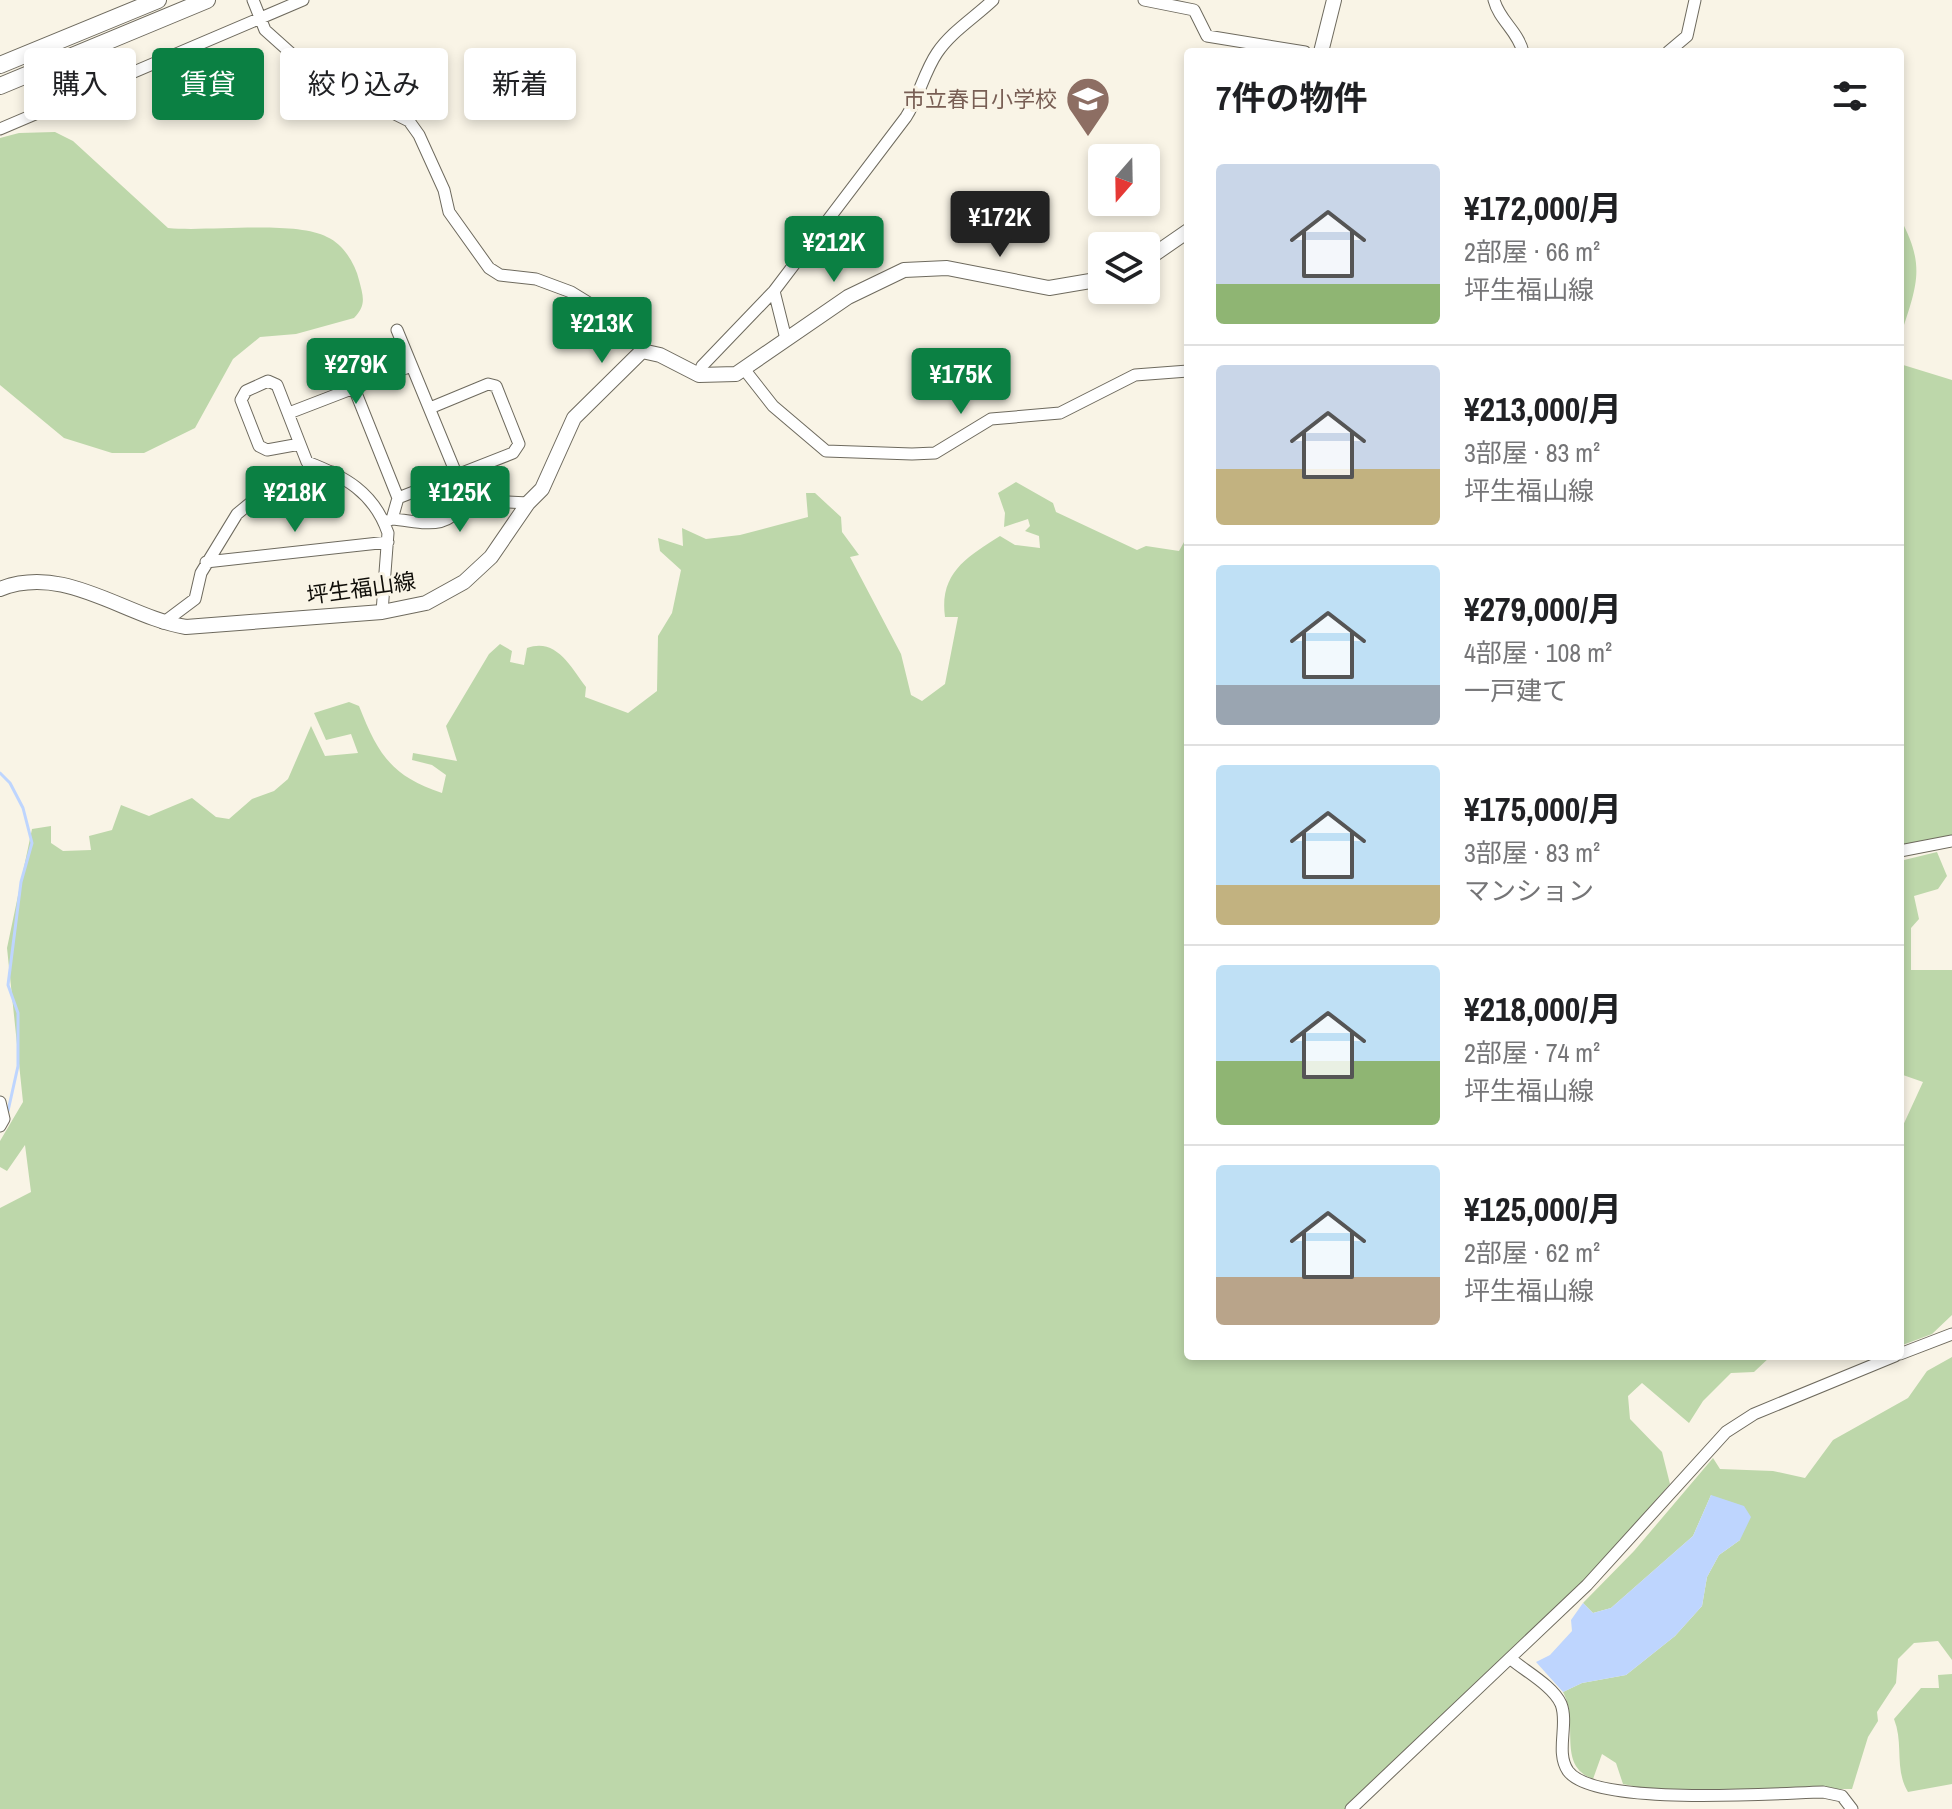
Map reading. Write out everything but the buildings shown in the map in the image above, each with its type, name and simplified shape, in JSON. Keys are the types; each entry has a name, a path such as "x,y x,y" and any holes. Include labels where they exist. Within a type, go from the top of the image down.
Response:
{"highway":[{"path":"0,65 158,0"},
{"path":"0,86 207,0"}],"main road":[{"path":"1322,48 1334,0"},
{"path":"1160,250 1184,234"},
{"path":"642,351 660,355 699,375 726,377 744,369 848,297 904,270 947,268 1049,288 1088,281"},
{"name":"坪生福山線","path":"0,589 26,582 49,582 82,590 163,623 186,627 382,612 426,603 464,582 491,557 528,503 542,489 574,418 642,351"}],"street":[{"path":"253,0 265,30 313,73 409,121 438,176 449,212 489,268 500,275 536,279 571,292 641,335 642,351"},
{"path":"0,129 115,83 303,0"},
{"path":"699,375 702,366 774,291 906,117 920,96 935,55 952,35 993,0"},
{"path":"1144,0 1194,10 1207,36 1280,48"},
{"path":"1494,0 1497,10 1520,40 1522,48"},
{"path":"1673,48 1687,36 1695,0"},
{"path":"774,291 786,339"},
{"path":"397,330 467,500"},
{"path":"289,413 411,366"},
{"path":"744,369 773,406 826,451 912,454 935,453 991,419 1060,413 1135,375 1184,371"},
{"path":"300,444 267,450 259,446 241,400 246,391 268,381 277,385 289,413 307,462 354,482 388,521 443,524 458,514 467,500"},
{"path":"398,498 513,453 519,444 496,386 488,384 430,408"},
{"path":"354,388 398,498 388,521 382,612"},
{"path":"163,623 195,599 206,562 237,514 254,500 328,479 332,472"},
{"path":"467,500 528,503"},
{"path":"206,562 388,542"},
{"path":"1904,850 1952,841"},
{"path":"0,1102 4,1114 0,1126"},
{"path":"1904,1353 1952,1334"},
{"path":"1351,1809 1587,1585 1726,1432 1754,1414 1886,1360"},
{"path":"1511,1659 1557,1697 1562,1707 1564,1759 1568,1772 1579,1779 1637,1794 1674,1796 1823,1792 1842,1796 1852,1809"}],"green space":[{"path":"55,132 73,141 168,228 294,229 333,240 355,267 363,296 361,309 354,318 296,334 260,337 233,359 195,428 144,453 112,453 64,438 0,385 0,138 19,133"},
{"path":"1904,226 1916,264 1911,304 1904,326"},
{"path":"1904,365 1952,380 1952,835 1904,845"},
{"path":"1016,482 1053,503 1056,512 1137,550 1146,546 1179,551 1184,542 1184,1360 1767,1360 1754,1372 1731,1373 1703,1401 1689,1423 1642,1383 1628,1396 1630,1419 1662,1452 1670,1484 1584,1583 1349,1809 0,1809 0,1208 31,1192 25,1145 7,1171 0,1167 0,1141 23,1102 7,948 32,829 51,826 51,843 63,851 91,850 89,836 112,830 121,805 149,816 192,798 216,817 229,819 252,799 274,791 288,779 311,726 325,756 358,753 351,734 326,740 314,713 349,702 359,706 380,750 398,771 442,793 446,775 432,765 412,760 413,753 457,761 446,726 489,654 500,644 512,651 510,662 524,665 527,648 537,646 554,650 586,687 585,697 628,713 657,691 658,636 672,613 681,570 660,551 658,538 683,546 682,528 706,539 740,535 808,517 806,493 815,493 841,517 842,532 859,555 850,557 901,654 911,695 922,701 945,684 958,617 945,617 944,602 946,589 958,568 1000,536 1015,545 1040,548 1039,536 1025,531 1030,526 1028,519 1004,527 1005,513 998,493"},
{"path":"1937,852 1947,876 1938,889 1914,896 1919,919 1911,928 1911,970 1952,970 1952,1315 1932,1334 1904,1344 1904,1123 1923,1082 1904,1075 1904,860"},
{"path":"1952,1357 1952,1660 1938,1641 1914,1643 1898,1659 1896,1683 1877,1712 1878,1721 1868,1737 1852,1789 1647,1789 1623,1784 1616,1763 1602,1754 1593,1779 1582,1773 1572,1754 1570,1718 1563,1692 1582,1683 1626,1675 1675,1636 1702,1606 1707,1577 1719,1555 1740,1540 1711,1495 1693,1536 1611,1608 1593,1613 1583,1603 1634,1551 1713,1458 1720,1469 1773,1471 1805,1478 1833,1440 1908,1398 1927,1371"},
{"path":"1952,1674 1952,1784 1908,1792 1901,1774 1894,1719 1921,1688 1939,1688 1938,1675"}],"water":[{"path":"1711,1495 1744,1506 1751,1517 1740,1540 1719,1555 1707,1577 1702,1606 1675,1636 1626,1675 1582,1683 1563,1692 1536,1662 1550,1655 1572,1631 1571,1620 1583,1603 1593,1613 1611,1608 1693,1536"}],"waterway":[{"path":"0,773 10,783 23,808 32,843 21,882 8,985 18,1013 18,1066 8,1111"}],"place":[{"name":"市立春日小学校","path":"1088,138"}]}
